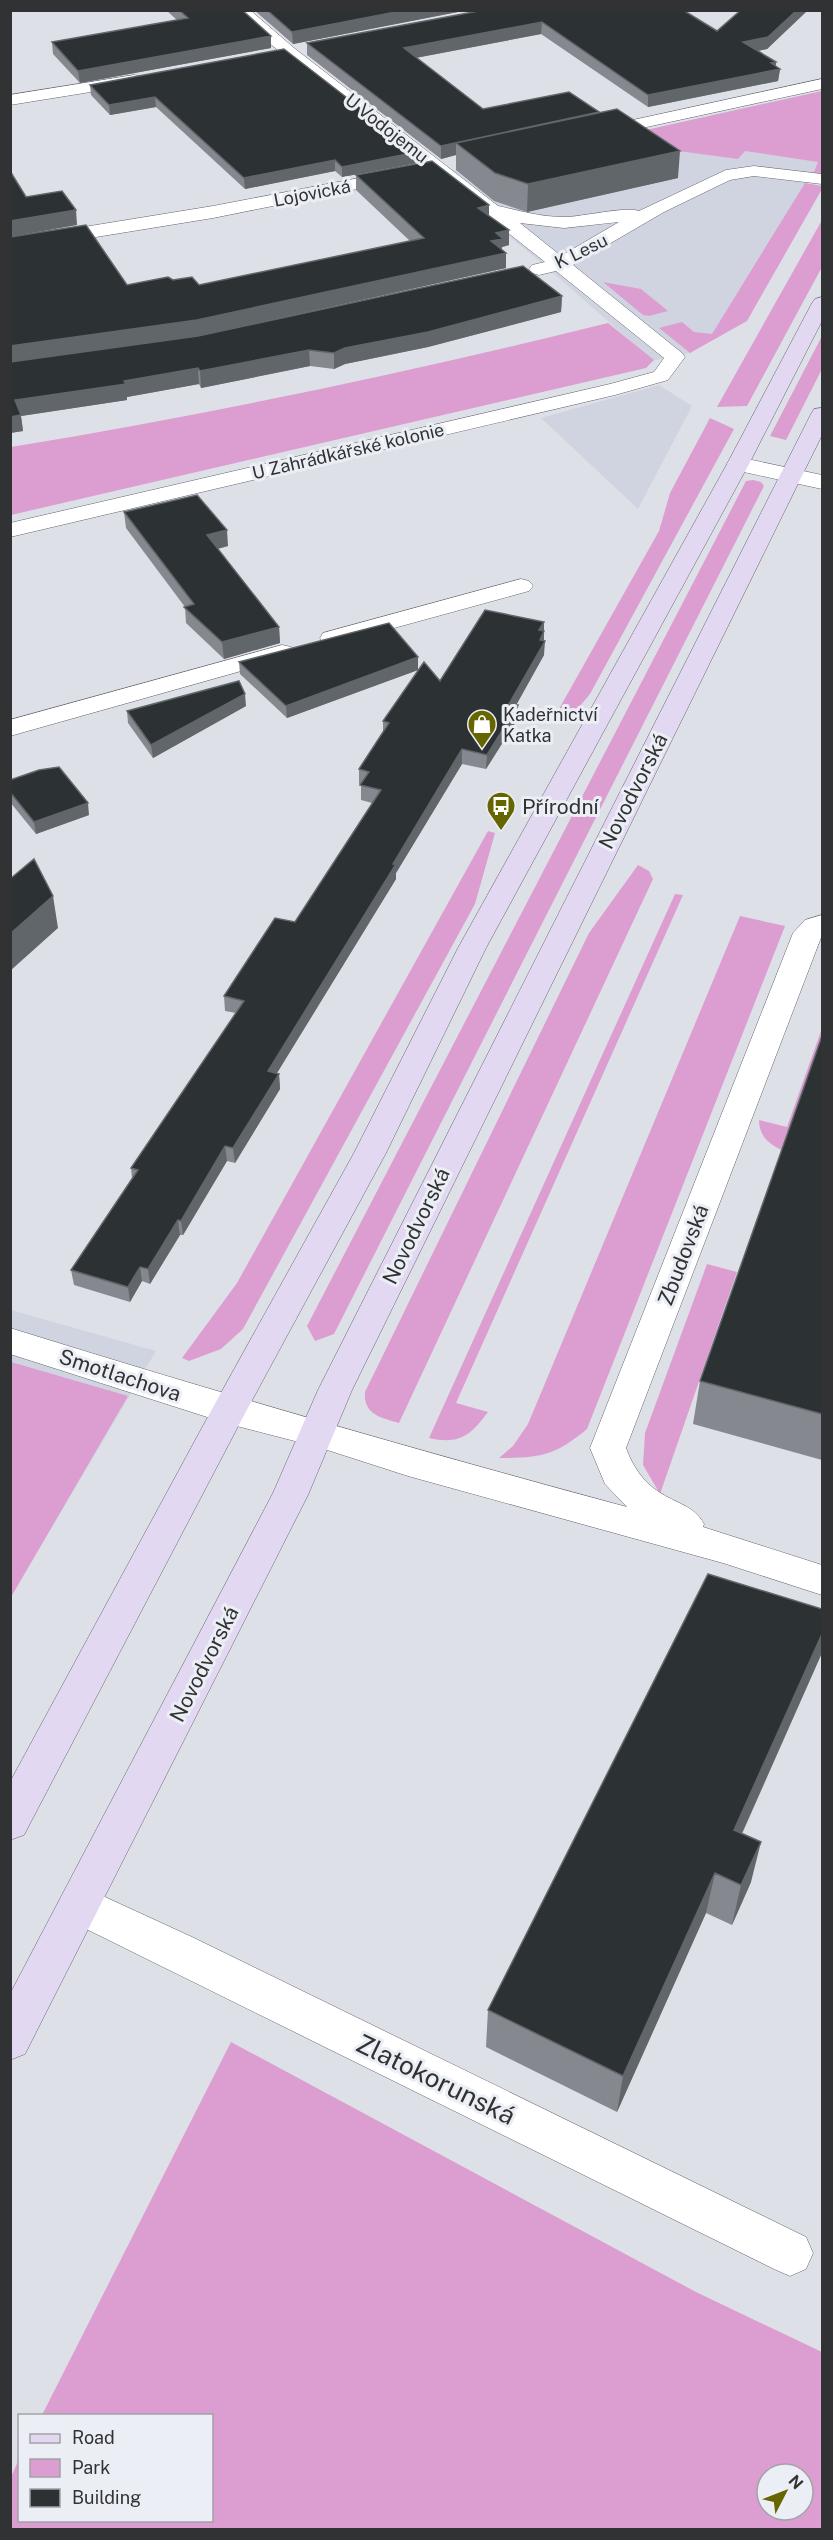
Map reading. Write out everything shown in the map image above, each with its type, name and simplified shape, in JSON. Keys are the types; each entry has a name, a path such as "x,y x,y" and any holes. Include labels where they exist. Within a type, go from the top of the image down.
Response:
{"main road":[{"path":"10,1822 229,1410 370,1153 472,948 738,464 822,303"},
{"name":"Novodvorská","path":"10,2039 81,1905 290,1495 335,1390 770,517 808,478 822,414"}],"street":[{"name":"U Vodojemu","path":"240,10 288,51 491,209 675,357"},
{"path":"265,56 312,47"},
{"path":"10,100 150,77"},
{"path":"577,137 822,84"},
{"name":"Lojovická","path":"10,245 213,212 460,162"},
{"name":"K Lesu","path":"520,273 559,265 657,208 709,181 740,171 822,179"},
{"path":"491,209 531,220 567,223 601,221 657,208"},
{"name":"U Zahrádkářské kolonie","path":"10,530 615,388 661,376 675,357"},
{"path":"738,464 808,478"},
{"path":"10,728 521,586"},
{"name":"Zbudovská","path":"723,1548 698,1530 645,1502 618,1474 608,1448 807,933 815,926 822,924"},
{"name":"Smotlachova","path":"10,1341 229,1410"},
{"name":"Zbudovská","path":"229,1410 318,1433 408,1462 723,1548 822,1580"},
{"name":"Zlatokorunská","path":"81,1905 790,2253"}],"shaded area":[{"path":"822,91 822,154 813,173 712,334 690,353 646,362 644,353 543,264 431,174 511,160"},
{"path":"659,385 692,406 638,509 541,418"},
{"path":"11,1310 156,1351 11,1597"}],"green space":[{"path":"822,91 822,174 813,174 818,162 745,151 738,159 626,144 511,160"},
{"path":"805,183 822,186 822,189 747,321 690,353 659,328 682,322 694,332 712,334"},
{"path":"822,220 822,267 747,406 717,407"},
{"path":"603,282 641,289 668,311 649,316 643,315"},
{"path":"608,323 654,360 646,368 11,515 11,447 161,421 311,391"},
{"path":"822,336 822,369 786,440 770,436"},
{"path":"710,418 734,429 590,694 574,713 559,709 659,531 670,493"},
{"path":"746,481 761,482 764,486 334,1334 315,1341 307,1326"},
{"path":"488,831 495,833 475,904 243,1329 221,1349 189,1361 182,1358 237,1283"},
{"path":"638,865 649,871 653,879 399,1423 380,1417 374,1414 367,1405 365,1392 589,933"},
{"path":"675,894 683,895 456,1403 488,1412 476,1427 464,1436 449,1440 429,1438"},
{"path":"740,916 785,926 587,1429 565,1445 546,1454 499,1458 513,1446 528,1424"},
{"path":"822,1028 822,1057 789,1153 764,1137 759,1120 787,1127"},
{"path":"707,1264 737,1272 660,1494 643,1465 645,1433"},
{"path":"10,1362 128,1396 11,1597"},
{"path":"231,2042 696,2292 822,2352 822,2529 11,2529 11,2477 18,2461 18,2522 213,2522 213,2414 43,2414"}],"building":[{"path":"179,10 242,10 271,36 78,71 52,42 188,18"},
{"path":"267,10 406,10 292,32"},
{"path":"484,10 683,10 717,31 741,10 797,10 768,37 743,42 776,62 771,63 780,69 648,95 542,22 404,48 483,109 569,92 599,112 441,146 307,43"},
{"path":"284,49 417,152 342,167 335,160 244,178 155,97 109,105 90,85"},
{"path":"617,109 680,151 528,184 495,173 456,143"},
{"path":"432,161 489,205 478,208 509,230 496,233 503,239 491,241 506,253 197,320 10,346 10,237 86,225 127,285 168,277 173,280 192,277 199,285 424,238 356,175"},
{"path":"10,171 26,197 62,191 76,210 10,221"},
{"path":"523,266 562,296 428,332 345,348 334,353 309,350 200,371 198,368 124,381 126,384 15,400 21,415 10,417 10,362 198,336"},
{"path":"197,495 227,530 207,535 279,627 222,642 184,607 194,604 124,512"},
{"path":"485,610 544,622 539,630 544,631 540,640 545,641 509,704 518,705 487,755 462,749 393,864 396,864 268,1071 279,1074 233,1148 225,1146 181,1221 178,1220 148,1269 140,1267 128,1287 71,1270 138,1170 131,1168 244,1001 224,996 275,918 295,922 381,790 360,785 369,772 359,769 389,723 383,721 424,662 440,681"},
{"path":"389,623 418,657 286,706 239,662"},
{"path":"239,681 245,694 151,745 127,711"},
{"path":"59,767 88,803 34,822 10,792 10,780 39,770"},
{"path":"34,859 53,896 10,934 10,879"},
{"path":"822,1036 822,1414 700,1381"},
{"path":"708,1574 822,1609 822,1634 734,1830 761,1842 741,1885 715,1873 623,2076 488,2010"}],"place":[{"name":"Kadeřnictví Katka","path":"482,750"},
{"name":"Přírodní","path":"501,832"}]}
